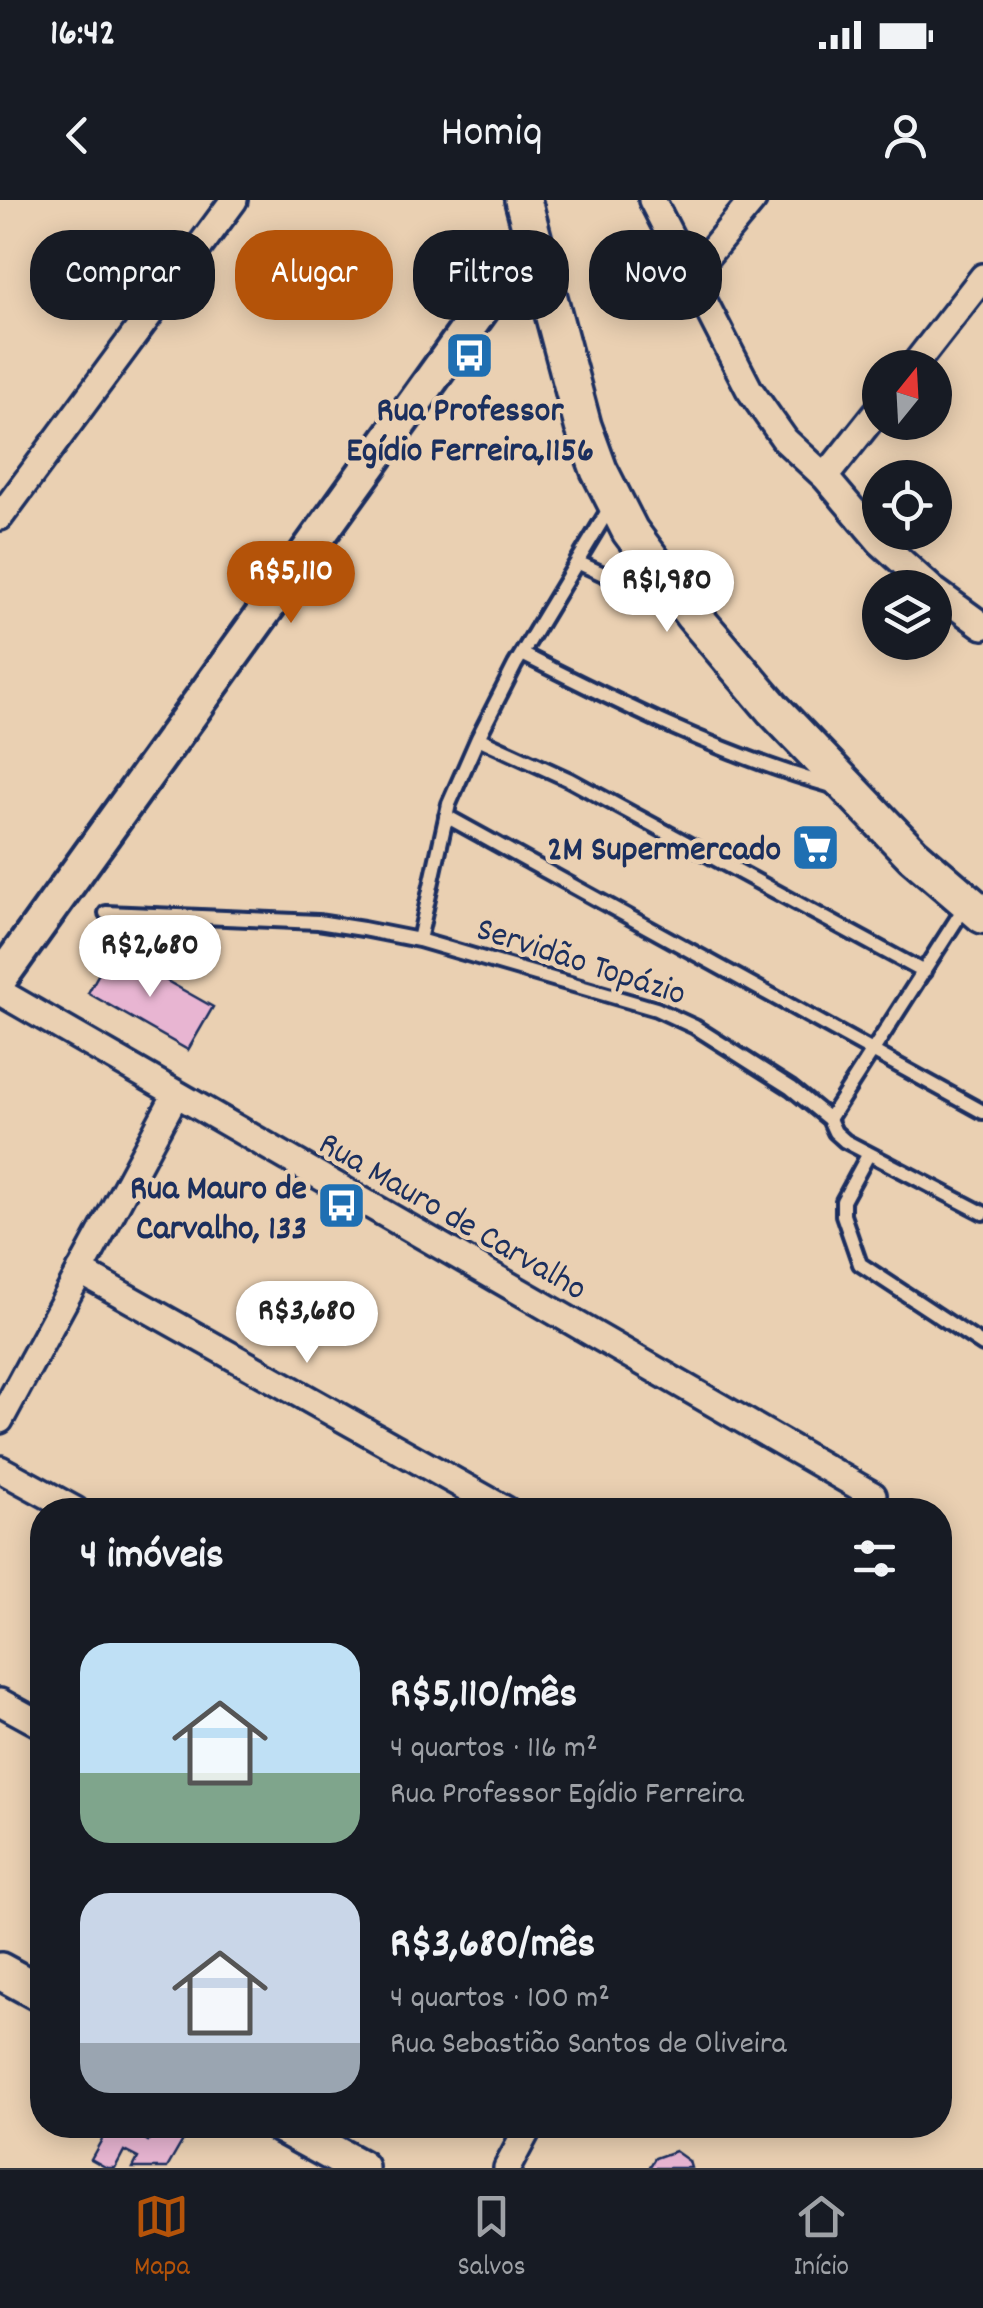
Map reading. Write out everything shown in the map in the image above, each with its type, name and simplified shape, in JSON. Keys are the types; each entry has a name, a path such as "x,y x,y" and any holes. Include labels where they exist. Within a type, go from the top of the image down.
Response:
{"main road":[{"path":"523,200 531,230"},
{"path":"555,320 584,426 614,502 630,530 693,616 774,708 913,854 975,909"},
{"path":"0,1971 30,1987"},
{"path":"305,2138 360,2168"}],"street":[{"path":"0,517 234,200"},
{"path":"652,200 668,230"},
{"path":"722,238 753,200"},
{"path":"926,350 983,277"},
{"path":"5,961 473,320"},
{"path":"714,320 749,389 786,440 826,477 880,542 912,570"},
{"path":"826,477 862,431"},
{"path":"952,603 983,626"},
{"name":"Rua Mauro de Carvalho","path":"0,992 861,1498"},
{"path":"0,1420 176,1094"},
{"path":"80,1271 485,1498"},
{"path":"0,1469 53,1498"},
{"path":"0,1702 30,1719"},
{"path":"507,2168 523,2138"}],"lane":[{"path":"419,940 446,816 478,738 522,654 614,502"},
{"path":"578,562 693,616"},
{"path":"522,654 717,746 782,772 854,792"},
{"path":"478,738 570,780 924,972"},
{"path":"446,816 983,1112"},
{"path":"830,1119 924,972 975,909"},
{"name":"Servidão Topázio","path":"106,914 318,922 419,940 669,1015 750,1060 830,1119 835,1132 868,1154 983,1213"},
{"path":"868,1154 843,1201 843,1215 860,1264 983,1345"}],"building":[{"path":"112,950 213,1007 188,1050 88,993"},
{"path":"103,2138 148,2141 184,2138 167,2168 133,2168 138,2158 124,2151 115,2168 91,2159"},
{"path":"675,2151 689,2161 691,2168 649,2168 655,2158"}],"place":[{"name":"Rua Professor Egídio Ferreira,1156","path":"470,356"},
{"name":"2M Supermercado","path":"816,847"},
{"name":"Rua Mauro de Carvalho, 133","path":"342,1206"}]}
